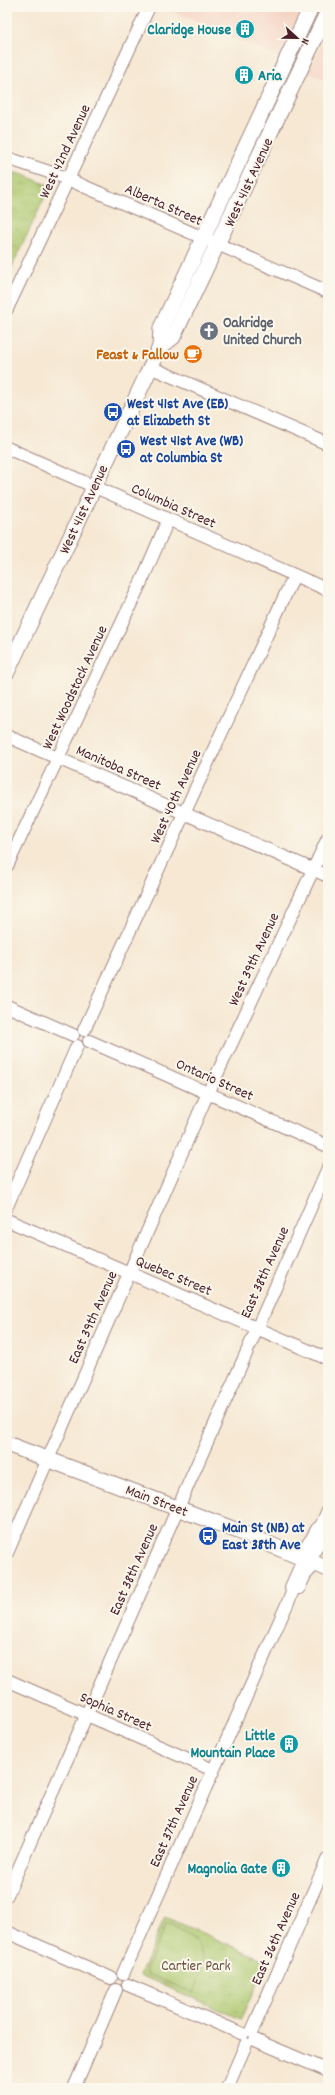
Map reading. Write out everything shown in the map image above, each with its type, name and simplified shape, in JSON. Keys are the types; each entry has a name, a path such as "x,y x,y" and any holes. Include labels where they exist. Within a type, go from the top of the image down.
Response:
{"main road":[{"name":"West 41st Avenue","path":"7,672 160,347 161,328 311,7"},
{"name":"West 41st Avenue","path":"160,347 173,337 328,11"},
{"name":"Main Street","path":"7,1444 178,1508 311,1561"}],"street":[{"name":"West 42nd Avenue","path":"7,309 149,7"},
{"name":"Alberta Street","path":"7,158 68,180 328,292"},
{"path":"150,367 328,444"},
{"name":"Columbia Street","path":"7,448 328,590"},
{"name":"West Woodstock Avenue","path":"7,866 140,585 168,520"},
{"name":"West 40th Avenue","path":"7,1206 81,1038 294,576"},
{"name":"Manitoba Street","path":"7,736 328,876"},
{"name":"West 39th Avenue","path":"208,1094 328,838"},
{"name":"Ontario Street","path":"7,1006 328,1146"},
{"name":"East 39th Avenue","path":"7,1553 208,1094"},
{"name":"East 38th Avenue","path":"7,1896 328,1168"},
{"name":"Quebec Street","path":"7,1220 328,1359"},
{"name":"East 37th Avenue","path":"125,1979 213,1770 292,1594 291,1587 311,1561 323,1532 321,1526 328,1510"},
{"name":"Sophia Street","path":"7,1680 86,1716 213,1770"},
{"name":"East 36th Avenue","path":"227,2088 328,1858"},
{"path":"7,1932 111,1978"},
{"path":"116,1990 111,1984 111,1978 115,1974 249,2037 328,2071"},
{"path":"116,1990 124,1989 125,1979"},
{"path":"74,2088 116,1990"}],"shaded area":[{"name":"Claridge House","path":"163,7 301,7 302,8 279,57"},
{"path":"328,31 328,81 313,75 309,71"}],"green space":[{"path":"7,171 21,174 50,186 7,277"},
{"name":"Cartier Park","path":"165,1917 267,1961 241,2019 140,1975"},
{"path":"167,1923 180,1929 189,1936 196,1942 200,1950 202,1958 201,1968 194,1993 147,1974 146,1969"}],"place":[{"name":"Claridge House","path":"245,29"},
{"name":"Aria","path":"244,75"},
{"name":"Oakridge United Church","path":"209,331"},
{"name":"Feast & Fallow","path":"193,354"},
{"name":"West 41st Ave (EB) at Elizabeth St","path":"113,412"},
{"name":"West 41st Ave (WB) at Columbia St","path":"126,449"},
{"name":"Main St (NB) at East 38th Ave","path":"208,1536"},
{"name":"Little Mountain Place","path":"289,1744"},
{"name":"Magnolia Gate","path":"281,1868"}]}
